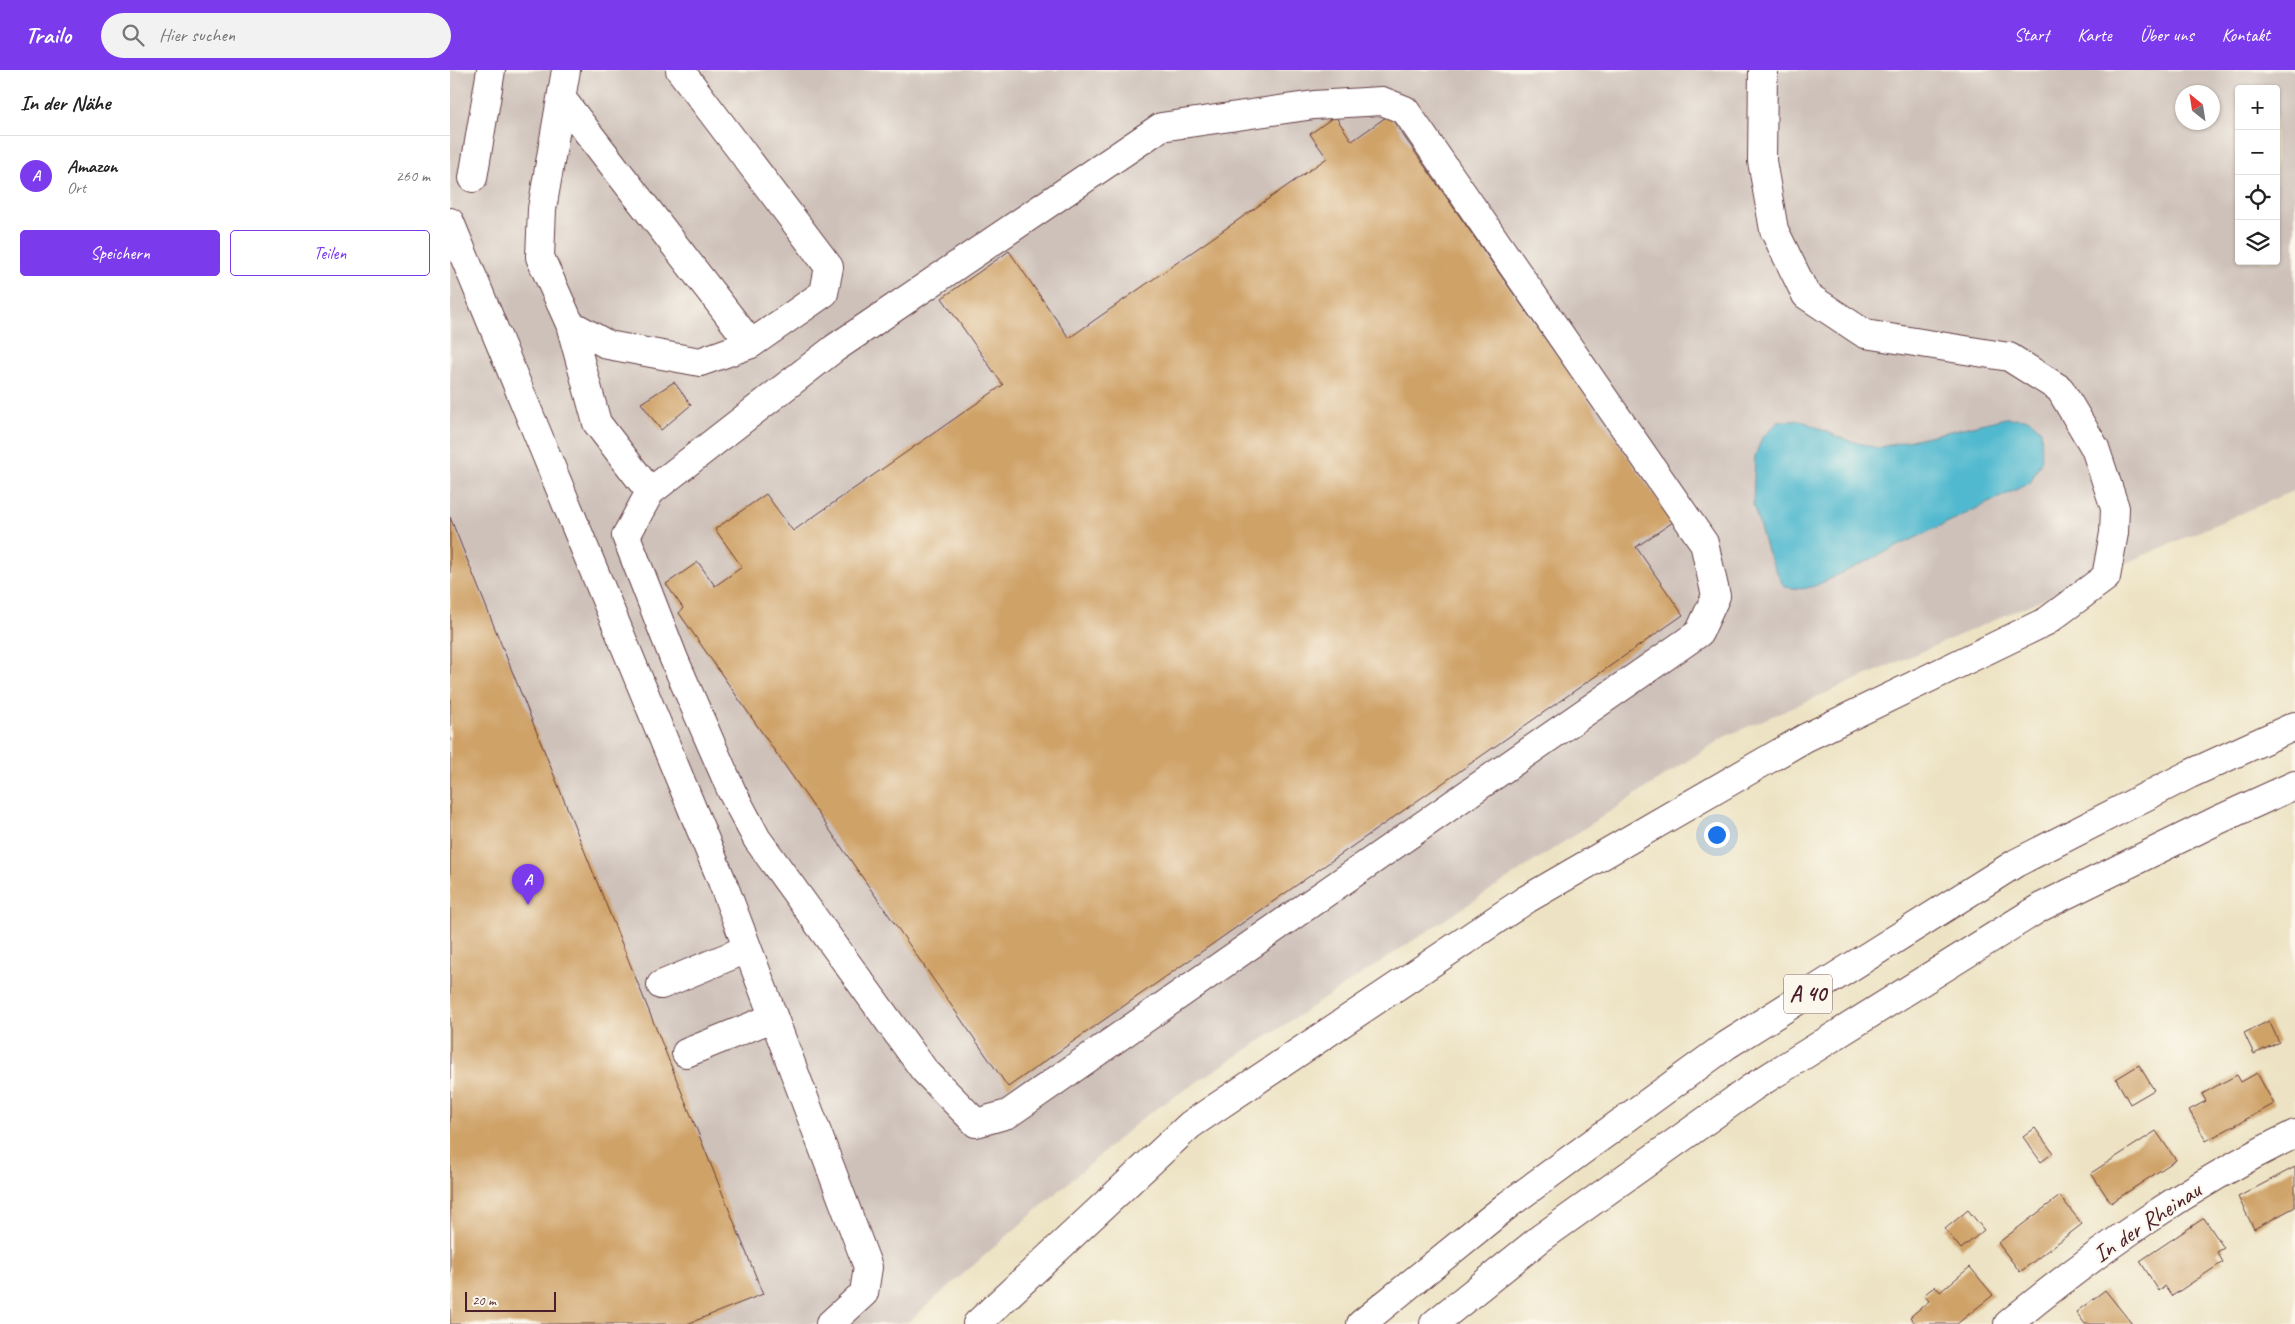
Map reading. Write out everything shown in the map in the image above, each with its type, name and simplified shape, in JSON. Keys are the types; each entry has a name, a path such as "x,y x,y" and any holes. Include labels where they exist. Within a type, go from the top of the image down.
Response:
{"main road":[{"path":"473,178 491,70"},
{"path":"566,70 542,209 540,257 570,324 597,423 650,492"},
{"path":"570,324 608,345 700,362 752,344 824,293 829,267 680,70"},
{"path":"978,1324 1190,1125 1527,899 1805,738 2047,621 2106,577 2114,533 2115,508 2095,448 2060,389 2010,357 1865,334 1806,295 1774,230 1762,161 1763,70"},
{"path":"562,99 752,344"},
{"path":"1382,100 1405,110 1704,543 1716,596 1699,633 1008,1114 976,1123 924,1070 757,838 732,792 674,659 626,536 650,492 835,348 1161,127 1314,105 1382,100"},
{"path":"450,222 703,835 868,1267 864,1292 830,1324"},
{"name":"A 40","path":"1361,1324 1509,1204 1727,1045 2016,863 2190,774 2295,726"},
{"name":"A 40","path":"1434,1324 1540,1238 1778,1071 2041,907 2216,821 2295,786"},
{"path":"661,985 747,949"},
{"path":"686,1053 772,1018"},
{"name":"In der Rheinau","path":"2008,1324 2123,1234 2249,1156 2295,1134"}],"shaded area":[{"path":"450,70 2295,70 2295,490 1724,737 1145,1116 908,1322 888,1324 450,1324"}],"water":[{"path":"2006,418 2029,419 2041,430 2042,459 2030,483 1815,586 1803,589 1784,587 1767,551 1753,504 1755,456 1762,438 1778,422 1800,420 1841,438 1877,448"}],"building":[{"path":"1389,115 1673,522 1636,547 1683,615 1008,1087 679,613 683,608 666,584 698,562 715,586 742,567 715,529 766,494 793,531 1003,385 942,298 1009,251 1069,338 1327,158 1310,134 1335,116 1352,141"},
{"path":"674,382 691,405 661,430 641,403"},
{"path":"450,517 763,1294 687,1324 450,1324"},
{"path":"2269,1021 2279,1042 2254,1054 2244,1033"},
{"path":"2139,1065 2154,1090 2130,1104 2116,1079"},
{"path":"2257,1073 2274,1104 2206,1141 2189,1110 2206,1101 2202,1094 2220,1084 2237,1075 2241,1082"},
{"path":"2035,1128 2053,1153 2041,1162 2023,1137"},
{"path":"2156,1131 2176,1160 2111,1203 2091,1173"},
{"path":"2295,1167 2295,1207 2254,1229 2238,1197"},
{"path":"2060,1196 2082,1224 2020,1272 1998,1243"},
{"path":"1968,1210 1984,1230 1961,1249 1945,1229"},
{"path":"2204,1218 2224,1248 2217,1252 2223,1262 2172,1296 2165,1286 2159,1291 2140,1261"},
{"path":"1970,1267 1993,1295 1957,1324 1916,1324 1910,1317 1929,1301 1924,1295 1935,1286 1940,1292"},
{"path":"2105,1290 2132,1324 2085,1324 2076,1312"}],"place":[{"name":"Amazon","path":"528,905"}]}
